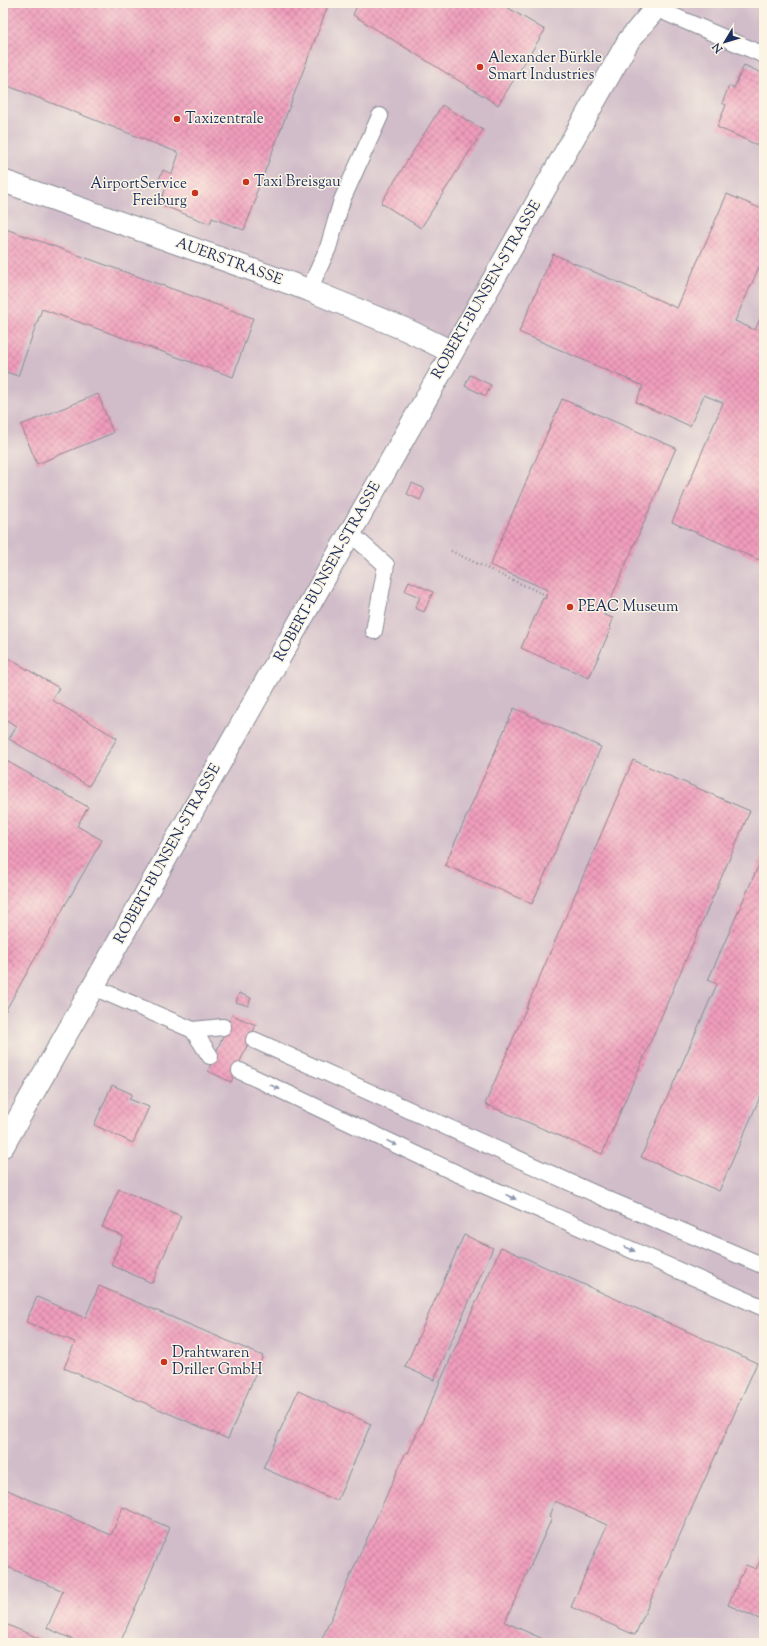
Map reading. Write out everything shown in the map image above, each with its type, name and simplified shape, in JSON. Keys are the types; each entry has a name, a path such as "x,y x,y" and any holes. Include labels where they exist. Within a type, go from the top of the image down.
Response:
{"street":[{"name":"ROBERT-BUNSEN-STRASSE","path":"3,1146 629,40 657,6"},
{"name":"AUERSTRASSE","path":"3,181 309,290 407,330 452,352"}],"lane":[{"path":"657,6 764,55"},
{"path":"309,290 328,248 342,200 380,116"},
{"path":"350,533 386,565 374,631"},
{"path":"92,987 193,1030 223,1027"},
{"path":"193,1030 210,1056"},
{"path":"254,1040 609,1200 764,1266"},
{"path":"240,1071 463,1176 764,1308"}],"path":[{"path":"451,551 546,595"}],"shaded area":[{"path":"3,3 764,3 764,1643 3,1643"}],"building":[{"name":"Taxizentrale","path":"3,3 329,3 255,196 257,197 244,230 212,218 210,224 159,204 168,183 159,179 163,170 172,174 179,153 3,84"},
{"name":"Alexander Bürkle Smart Industries","path":"358,3 500,3 545,30 498,105 353,15"},
{"path":"744,65 764,74 764,148 717,127 726,105 722,103 729,86 734,88"},
{"path":"442,105 483,130 421,228 381,203"},
{"path":"727,194 764,210 764,256 735,321 755,330 764,309 764,562 672,522 723,403 704,395 690,426 636,402 643,386 519,332 553,254 677,308"},
{"path":"3,228 253,318 233,377 42,309 18,376 3,371"},
{"path":"470,375 491,385 486,396 465,386"},
{"path":"98,394 113,433 37,464 21,425"},
{"path":"562,399 676,448 604,615 613,618 609,627 611,628 589,678 521,648 548,590 490,565"},
{"path":"412,483 425,489 420,500 407,494"},
{"path":"409,581 433,592 424,612 415,608 420,597 405,591"},
{"path":"3,655 59,688 52,700 117,738 89,786 9,739 17,726 3,718"},
{"path":"514,708 601,747 532,904 445,865"},
{"path":"3,759 88,807 77,826 102,840 3,1015"},
{"path":"633,760 750,811 602,1154 485,1104"},
{"path":"764,853 764,1088 719,1191 641,1157 717,984 708,980"},
{"path":"239,993 251,998 248,1006 236,1002"},
{"path":"232,1015 256,1025 231,1082 208,1071"},
{"path":"112,1085 132,1094 129,1099 149,1107 133,1143 94,1125"},
{"path":"119,1189 181,1216 152,1283 111,1265 123,1236 102,1227"},
{"path":"464,1235 493,1248 434,1380 405,1367"},
{"path":"501,1247 757,1363 635,1635 571,1607 607,1525 555,1501 549,1516 552,1518 505,1622 552,1643 320,1643 406,1452 408,1453"},
{"name":"Drahtwaren Driller GmbH","path":"99,1286 263,1356 228,1439 64,1368 75,1342 26,1322 37,1297 85,1318"},
{"path":"298,1391 371,1424 337,1501 263,1468"},
{"path":"3,1488 111,1535 123,1507 170,1528 120,1643 81,1643 47,1628 63,1591 3,1565"},
{"path":"764,1552 764,1621 728,1605 746,1565 756,1569"},
{"path":"3,1623 50,1643 3,1643"}],"place":[{"name":"Alexander Bürkle Smart Industries","path":"480,67"},
{"name":"Taxizentrale","path":"177,119"},
{"name":"Taxi Breisgau","path":"246,182"},
{"name":"AirportService Freiburg","path":"195,193"},
{"name":"PEAC Museum","path":"570,607"},
{"name":"Drahtwaren Driller GmbH","path":"164,1362"}]}
